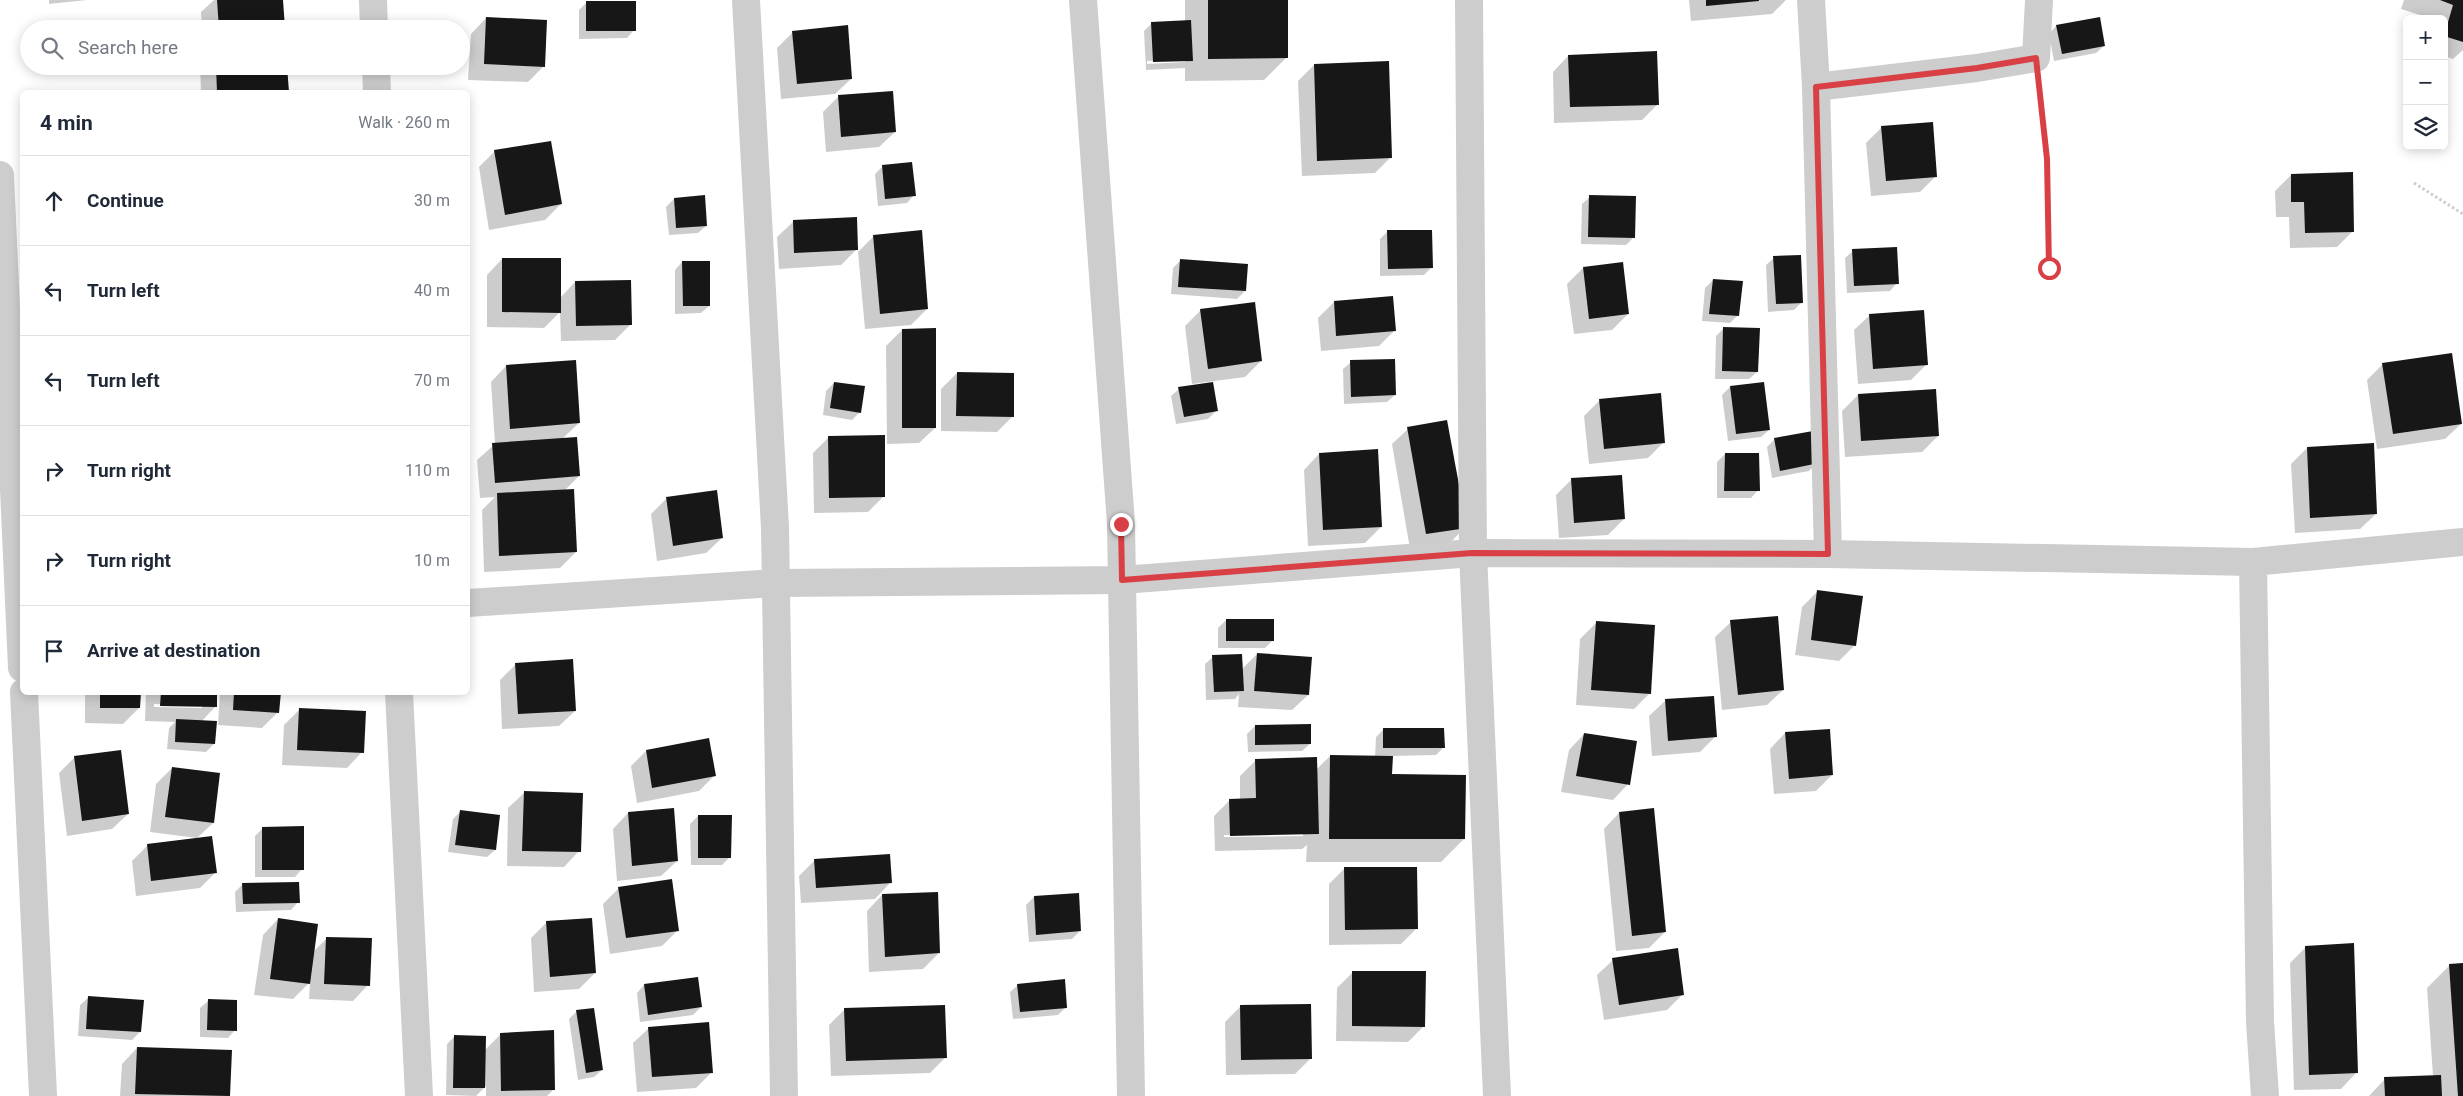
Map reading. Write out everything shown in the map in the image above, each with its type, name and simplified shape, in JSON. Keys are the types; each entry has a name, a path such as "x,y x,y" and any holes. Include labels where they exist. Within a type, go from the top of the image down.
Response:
{"street":[{"path":"373,0 374,20"},
{"path":"746,0 777,582 784,1096"},
{"path":"1083,0 1121,524 1132,1096"},
{"path":"1469,0 1472,553 1498,1096"},
{"path":"1811,0 1816,87 1828,554"},
{"path":"1816,87 1977,68 2036,58 2039,0"},
{"path":"376,75 376,90"},
{"path":"0,175 14,623 20,657"},
{"path":"470,603 777,582 1122,580 1472,553 1828,554 2253,562 2463,542"},
{"path":"2253,562 2260,1022 2265,1096"},
{"path":"24,695 43,1096"},
{"path":"399,695 419,1096"}],"path":[{"path":"2036,58 2047,159 2049,268"},
{"path":"2414,183 2463,214"}],"building":[{"path":"217,0 283,0 284,20 218,20"},
{"path":"1208,0 1288,0 1288,58 1208,59"},
{"path":"1706,0 1759,0 1759,1 1706,6"},
{"path":"2440,0 2463,0 2463,42 2448,37 2448,22 2453,5"},
{"path":"586,1 636,1 636,31 586,31"},
{"path":"486,17 547,20 545,67 484,64"},
{"path":"2100,17 2105,46 2062,54 2056,25"},
{"path":"1191,20 1193,61 1153,62 1151,22"},
{"path":"848,25 852,79 797,84 792,31"},
{"path":"1657,51 1659,105 1570,107 1568,55"},
{"path":"1389,61 1392,158 1317,161 1314,64"},
{"path":"216,75 288,75 289,90 217,90"},
{"path":"893,91 896,132 841,137 838,95"},
{"path":"1933,122 1937,177 1886,181 1881,126"},
{"path":"551,141 562,204 505,215 494,150"},
{"path":"912,162 916,196 885,199 882,165"},
{"path":"2353,172 2354,232 2305,233 2304,202 2291,202 2291,174"},
{"path":"705,195 707,226 676,228 674,198"},
{"path":"1589,195 1636,196 1635,238 1588,237"},
{"path":"857,217 858,250 794,253 793,220"},
{"path":"922,230 928,309 880,314 873,235"},
{"path":"1387,230 1432,230 1433,268 1388,269"},
{"path":"1897,247 1899,284 1854,286 1852,249"},
{"path":"1801,255 1803,303 1776,304 1773,256"},
{"path":"502,258 561,258 561,313 502,312"},
{"path":"1180,259 1248,264 1246,291 1178,287"},
{"path":"682,261 710,261 710,306 683,306"},
{"path":"1623,262 1629,314 1589,319 1583,267"},
{"path":"1713,279 1743,281 1739,316 1709,314"},
{"path":"631,280 632,325 576,326 575,281"},
{"path":"1393,296 1396,331 1336,336 1334,301"},
{"path":"1255,302 1262,361 1208,369 1200,309"},
{"path":"1924,310 1928,365 1873,369 1869,314"},
{"path":"1723,327 1760,328 1758,372 1722,371"},
{"path":"936,328 936,428 902,428 902,329"},
{"path":"2452,353 2462,424 2393,434 2382,363"},
{"path":"1395,359 1396,395 1351,397 1350,360"},
{"path":"576,360 580,423 510,429 506,365"},
{"path":"957,372 1014,373 1014,417 956,416"},
{"path":"834,382 865,386 861,413 830,408"},
{"path":"1213,382 1218,411 1184,417 1178,387"},
{"path":"1764,382 1770,430 1736,434 1730,386"},
{"path":"1936,389 1939,436 1861,441 1858,394"},
{"path":"1661,393 1665,443 1604,449 1599,399"},
{"path":"1447,420 1467,528 1426,534 1407,427"},
{"path":"1813,431 1819,463 1780,471 1774,438"},
{"path":"885,435 885,497 829,498 828,436"},
{"path":"577,437 580,476 495,483 492,443"},
{"path":"2374,443 2377,514 2310,518 2307,447"},
{"path":"1378,449 1382,527 1323,530 1319,453"},
{"path":"1725,453 1759,453 1760,491 1724,491"},
{"path":"1622,475 1625,519 1574,523 1571,478"},
{"path":"574,489 577,552 499,556 497,493"},
{"path":"717,490 723,538 673,546 666,497"},
{"path":"1817,590 1863,596 1856,646 1811,640"},
{"path":"1778,616 1784,690 1738,695 1730,620"},
{"path":"1226,619 1274,619 1274,641 1226,641"},
{"path":"1596,621 1655,625 1651,694 1591,690"},
{"path":"1257,653 1312,657 1309,695 1254,691"},
{"path":"1242,654 1244,691 1214,692 1212,655"},
{"path":"573,659 576,711 518,714 515,663"},
{"path":"100,695 141,695 140,708 100,708"},
{"path":"161,695 217,695 217,707 160,706"},
{"path":"234,695 281,695 279,713 233,710"},
{"path":"1714,696 1717,737 1668,741 1665,699"},
{"path":"299,708 366,711 364,753 297,750"},
{"path":"176,719 217,721 215,744 175,742"},
{"path":"1311,724 1311,744 1255,745 1255,725"},
{"path":"1383,728 1444,728 1445,748 1383,748"},
{"path":"1830,729 1833,775 1789,779 1785,732"},
{"path":"1584,733 1637,741 1630,785 1576,776"},
{"path":"709,738 716,776 652,788 646,750"},
{"path":"121,750 129,814 82,821 74,756"},
{"path":"1330,755 1393,756 1392,774 1466,775 1465,839 1329,839"},
{"path":"1317,757 1319,834 1230,836 1229,799 1256,798 1255,759"},
{"path":"172,767 220,773 214,823 165,817"},
{"path":"524,791 583,793 581,852 522,851"},
{"path":"674,808 678,861 632,866 628,812"},
{"path":"1654,808 1666,932 1632,936 1619,812"},
{"path":"460,810 500,815 496,850 455,845"},
{"path":"698,815 732,815 731,858 698,858"},
{"path":"304,826 304,870 262,870 262,827"},
{"path":"212,836 217,873 151,881 147,844"},
{"path":"890,854 892,883 816,888 814,859"},
{"path":"1344,867 1417,867 1418,929 1345,930"},
{"path":"672,879 679,931 626,938 618,887"},
{"path":"299,882 300,903 243,904 242,883"},
{"path":"938,892 940,953 885,957 882,894"},
{"path":"1079,893 1081,931 1036,935 1034,896"},
{"path":"278,918 318,924 310,984 270,979"},
{"path":"592,918 596,973 550,977 546,921"},
{"path":"326,937 372,938 370,986 324,984"},
{"path":"2354,943 2358,1073 2309,1075 2305,946"},
{"path":"1678,948 1684,995 1619,1005 1612,958"},
{"path":"2463,963 2463,1096 2458,1096 2449,964"},
{"path":"1352,971 1426,971 1425,1027 1352,1026"},
{"path":"698,977 702,1007 648,1015 644,984"},
{"path":"1065,979 1067,1008 1020,1012 1017,984"},
{"path":"88,996 144,1000 141,1032 86,1029"},
{"path":"208,999 237,1000 237,1031 207,1030"},
{"path":"1311,1004 1312,1059 1241,1060 1240,1005"},
{"path":"945,1005 947,1058 846,1061 844,1008"},
{"path":"594,1008 603,1070 586,1073 576,1010"},
{"path":"709,1022 713,1073 652,1077 648,1027"},
{"path":"554,1030 555,1090 501,1091 500,1033"},
{"path":"454,1035 486,1036 485,1088 453,1088"},
{"path":"137,1047 232,1050 230,1096 135,1094"},
{"path":"2441,1075 2442,1096 2385,1096 2384,1077"}],"route":[{"path":"1121,524 1122,580 1472,553 1828,554 1816,87 1903,75 1977,68 2036,58 2047,159 2049,268"}]}
